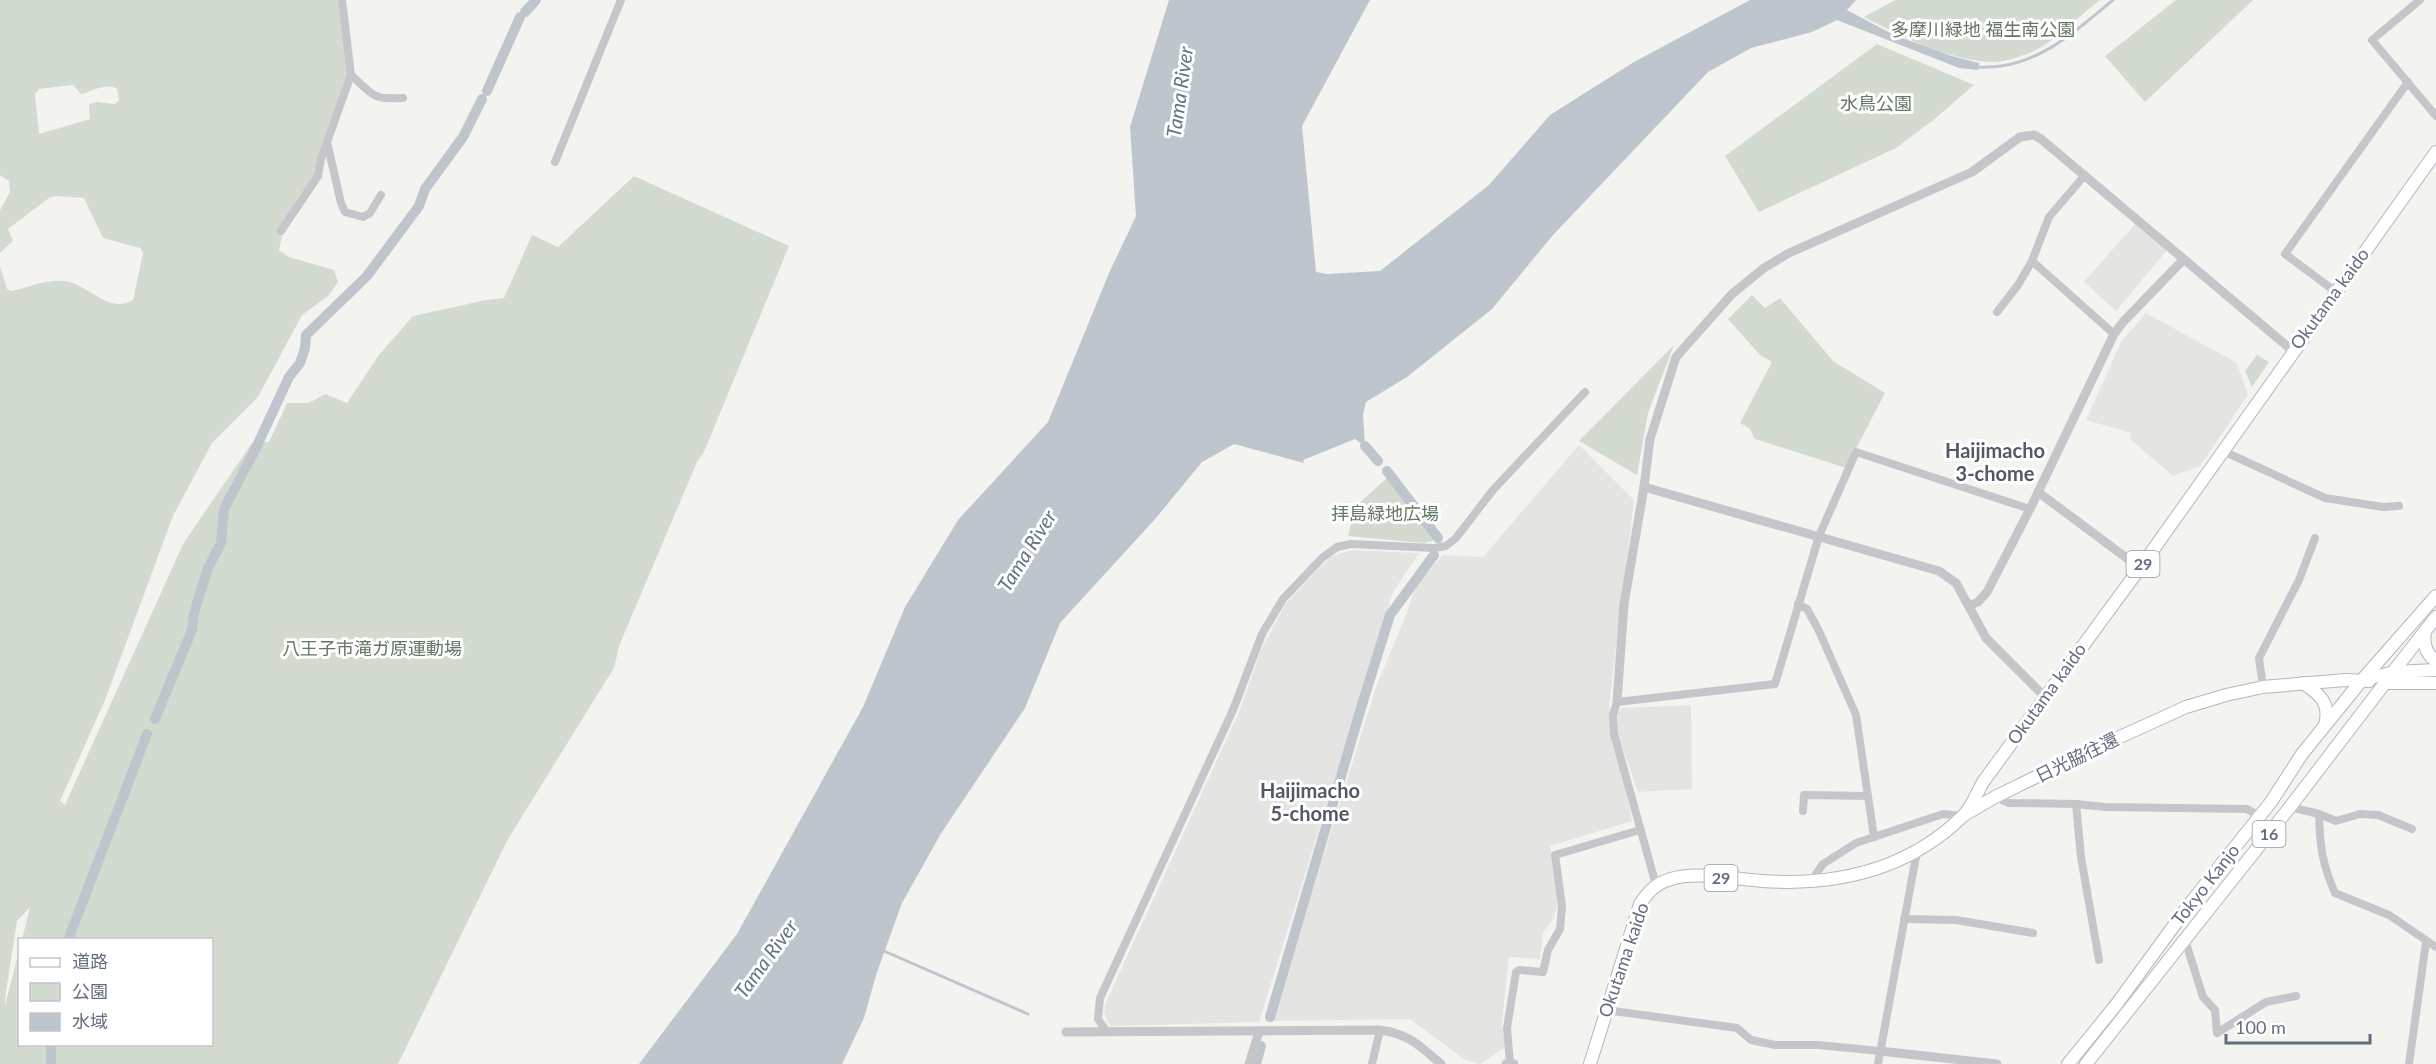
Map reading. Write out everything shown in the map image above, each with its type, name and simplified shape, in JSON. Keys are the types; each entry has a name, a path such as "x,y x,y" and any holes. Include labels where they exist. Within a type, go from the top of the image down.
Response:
{"main road":[{"name":"Okutama kaido","path":"1590,1064 1640,904 1656,885 1684,876 1811,881 1835,879 1878,870 1917,851 1963,816 1983,782 2140,568 2436,152"},
{"name":"Tokyo Kanjo","path":"2068,1064 2116,1005 2324,726 2361,680 2436,596"},
{"name":"Tokyo Kanjo","path":"2086,1064 2290,807 2436,617"},
{"path":"2425,632 2425,648 2436,661"},
{"path":"2361,680 2394,672 2436,670"},
{"name":"日光脇往還","path":"1963,816 1995,797 2089,751 2186,707 2263,687 2361,680"},
{"name":"29","path":"2361,680 2385,683"},
{"path":"2303,683 2324,701 2327,711 2324,726"},
{"path":"2385,683 2436,683"}],"street":[{"path":"281,231 318,176 327,142 351,75 342,0"},
{"path":"555,162 621,0"},
{"path":"2420,0 2372,40 2436,116"},
{"path":"351,75 375,97 403,98"},
{"path":"2336,292 2285,254 2408,82"},
{"path":"1656,885 1614,734 1613,715 1617,702 1624,604 1650,439 1677,357 1732,294 1764,268 1789,253 1971,172 2023,136 2034,135 2085,175 2293,351"},
{"path":"327,142 345,212 363,217 369,213 381,195"},
{"path":"1997,312 2012,294 2032,261 2049,217 2085,175"},
{"path":"1969,606 1978,602 1987,592 2030,509 2081,398 2114,334 2183,260"},
{"path":"2032,261 2114,334"},
{"path":"1107,1032 1098,1019 1100,998 1233,710 1262,634 1283,599 1322,558 1337,547 1351,544 1434,548 1446,546 1456,538 1493,490 1585,392"},
{"path":"2223,451 2325,498 2383,507 2399,506"},
{"path":"1617,702 1775,684 1819,536 1856,452 2030,509"},
{"path":"1644,487 1939,572 1956,583 1974,620 1986,638 2045,697"},
{"path":"2038,492 2140,568"},
{"path":"2263,687 2259,658 2299,580 2315,538"},
{"path":"1798,604 1807,609 1819,631 1856,715 1874,837"},
{"path":"1803,811 1804,795 1868,796"},
{"path":"1995,797 2009,803 2247,809 2259,816"},
{"path":"2076,804 2081,857 2099,960"},
{"path":"2290,807 2336,821 2360,814 2378,815 2412,830"},
{"name":"日光脇往還","path":"1811,881 1823,864 1857,843 1943,814 1963,816"},
{"path":"2319,814 2320,847 2326,872 2335,893 2389,915 2436,947"},
{"path":"1510,1064 1507,1028 1516,972 1519,970 1543,972 1548,950 1560,929 1562,906 1555,855 1640,830"},
{"path":"1878,1064 1917,851"},
{"path":"1904,919 1956,920 2033,933"},
{"path":"2185,940 2203,997 2214,1010 2217,1033 2266,1002 2296,996"},
{"path":"2409,1064 2426,942"},
{"path":"1606,1010 1737,1028 1751,1040 1775,1045 1818,1045 1932,1060 1997,1064"},
{"path":"1066,1032 1380,1030 1398,1032 1411,1039 1441,1064"},
{"path":"1372,1064 1380,1030"},
{"path":"1249,1064 1259,1032"}],"shaded area":[{"path":"2136,223 2167,250 2116,311 2084,282"},
{"path":"2146,313 2237,363 2248,395 2200,466 2173,476 2130,439 2131,433 2086,420 2121,342"},
{"path":"1579,445 1634,500 1609,706 1632,821 1550,846 1558,904 1553,919 1543,933 1540,959 1509,957 1502,1023 1505,1047 1480,1064 1465,1060 1410,1019 1272,1021 1376,687 1408,610 1415,587 1443,555 1483,557"},
{"path":"1350,550 1419,553 1393,592 1259,1022 1110,1026 1104,1012 1107,1000 1240,710 1261,650 1285,605 1331,557"},
{"path":"1691,705 1692,789 1638,792 1618,735 1618,713 1622,708"}],"green space":[{"name":"八王子市滝ガ原運動場","path":"0,0 339,0 348,78 315,174 281,228 279,250 289,257 334,270 338,282 329,295 302,315 258,397 212,443 173,516 105,700 60,801 65,805 183,544 252,443 269,442 287,403 309,403 325,394 347,403 379,355 413,316 504,298 532,235 558,247 634,176 789,246 704,452 697,462 619,646 614,668 508,839 398,1064 0,1064 0,266 7,289 12,291 45,282 64,281 73,283 107,301 124,304 133,300 143,253 140,248 103,238 84,198 55,196 49,198 8,229 13,241 0,253 0,210 10,192 9,181 0,175","holes":["73,85 81,94 108,86 117,89 119,100 115,104 97,102 89,104 90,119 39,134 35,94 39,89"]},
{"name":"多摩川緑地 福生南公園","path":"1895,0 2100,0 2058,35 2034,51 2007,60 1990,62 1941,52 1864,17"},
{"path":"2176,0 2253,0 2145,102 2105,56"},
{"name":"水鳥公園","path":"1877,44 1974,85 1896,148 1759,212 1725,156"},
{"path":"1752,295 1765,308 1780,298 1833,361 1885,393 1846,468 1755,439 1749,428 1740,423 1772,362 1760,355 1728,319"},
{"path":"1674,345 1648,413 1637,475 1579,441"},
{"path":"2257,355 2269,362 2252,387 2245,371"},
{"name":"拝島緑地広場","path":"1388,477 1435,540 1423,543 1348,536 1356,506"}],"water":[{"name":"Tama River","path":"1169,0 1370,0 1302,126 1316,272 1327,274 1380,271 1489,185 1550,115 1634,62 1750,0 1856,0 1847,10 1894,35 1979,63 1978,70 1959,68 1837,20 1812,32 1751,48 1708,72 1553,235 1492,309 1407,377 1366,402 1363,415 1365,446 1355,439 1303,460 1304,463 1234,444 1202,462 1156,518 1060,623 1025,708 940,835 902,903 877,972 864,1018 842,1064 639,1064 737,934 863,707 905,607 958,520 1048,422 1109,273 1136,216 1130,127"}],"waterway":[{"path":"525,12 536,0"},
{"path":"1976,67 1997,67 2034,57 2067,37 2113,0"},
{"path":"487,91 520,17"},
{"path":"155,719 192,630 194,613 208,568 221,543 224,509 289,377 300,363 306,335 367,276 419,206 425,189 463,137 482,99"},
{"path":"1365,446 1378,461"},
{"path":"1387,471 1438,538"},
{"path":"1270,1017 1390,615 1434,555"},
{"path":"69,938 147,734"},
{"path":"884,951 1028,1014"},
{"path":"51,1046 51,1064"},
{"path":"1256,1064 1261,1046"}],"district":[{"name":"Haijimacho 3-chome","path":"1995,462"},
{"name":"Haijimacho 5-chome","path":"1310,802"}]}
